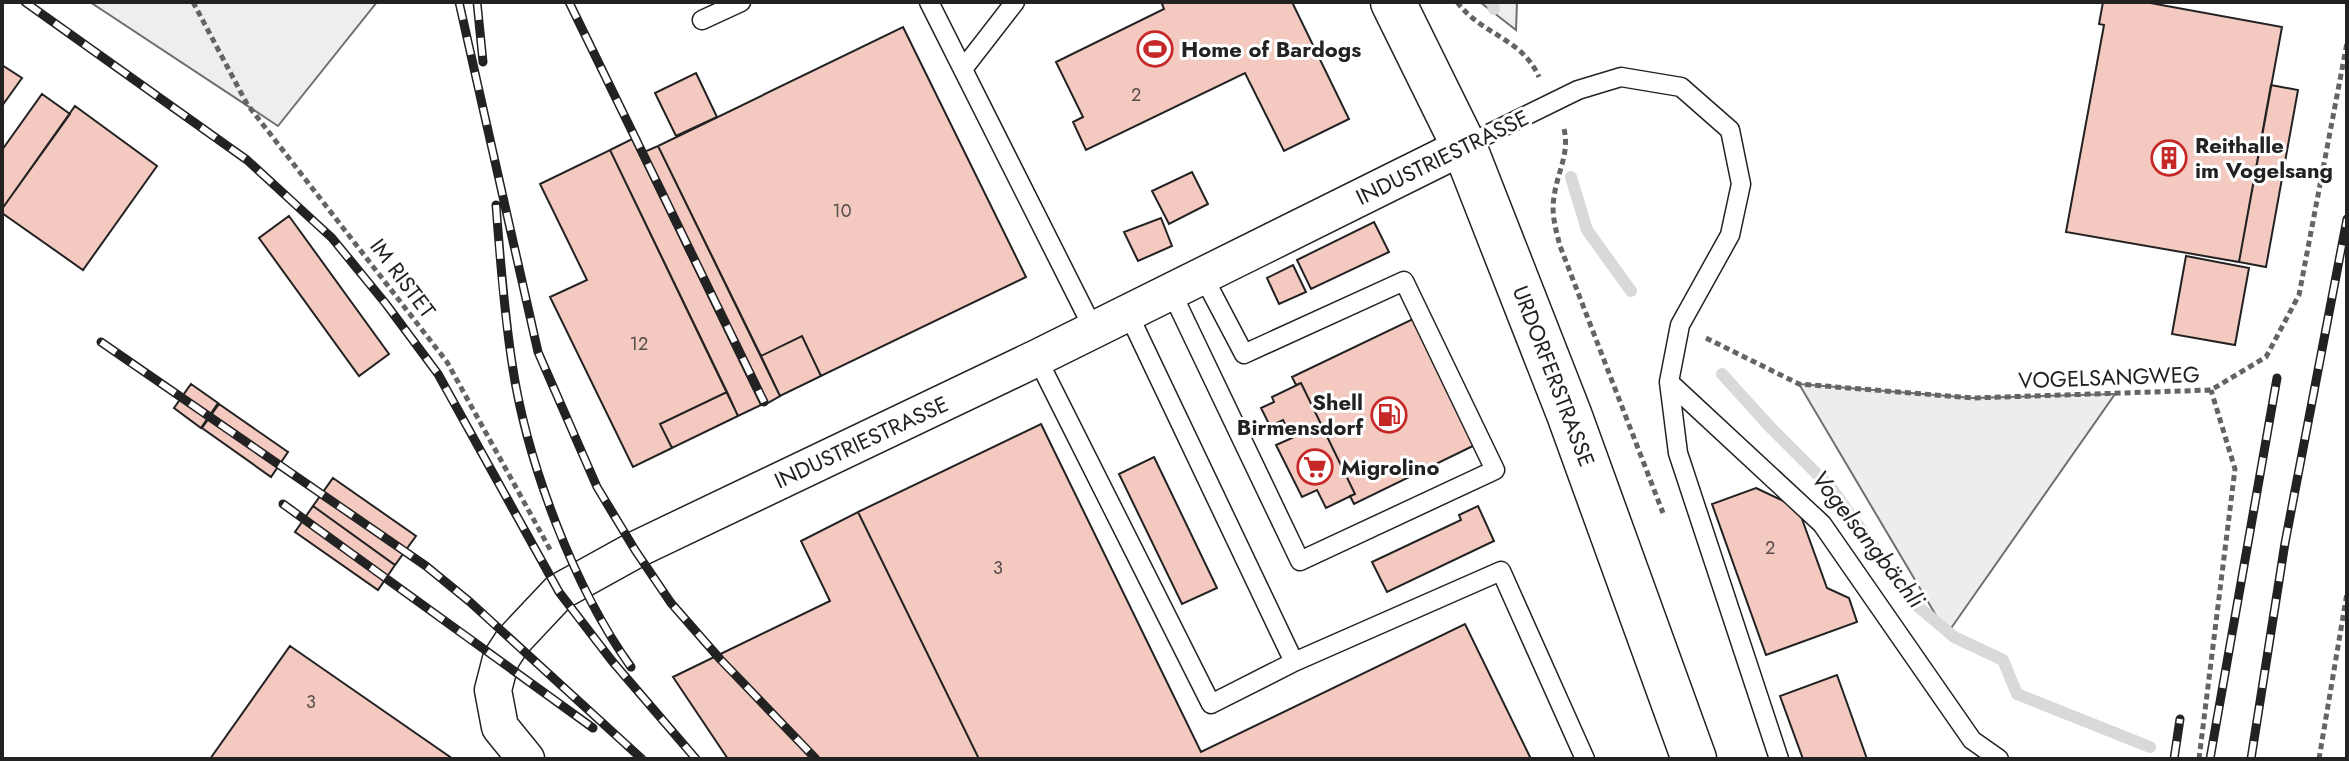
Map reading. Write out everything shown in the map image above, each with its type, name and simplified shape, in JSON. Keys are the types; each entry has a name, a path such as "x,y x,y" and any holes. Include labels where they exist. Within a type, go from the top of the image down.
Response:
{"main road":[{"name":"URDORFERSTRASSE","path":"1393,2 1464,146 1569,414 1694,759"}],"street":[{"name":"INDUSTRIESTRASSE","path":"526,759 500,727 493,690 506,650 564,588 635,550 1037,358 1464,146"}],"lane":[{"path":"702,20 741,2"},
{"path":"929,2 1094,330"},
{"path":"963,69 1015,2"},
{"name":"INDUSTRIESTRASSE","path":"1464,146 1578,90 1621,77 1681,87 1730,130 1741,184 1730,235 1680,325 1669,382 1678,453 1779,759"},
{"path":"1404,281 1495,470 1300,561 1187,284 1244,354 1404,281"},
{"path":"1128,313 1294,662"},
{"path":"1037,358 1211,704 1294,662 1501,571 1585,759"},
{"path":"1669,382 1822,524 1972,740 1999,759"}],"path":[{"name":"IM RISTET","path":"193,2 247,104 447,362 564,588"},
{"path":"1457,2 1470,19 1525,53 1536,69"},
{"name":"VOGELSANGWEG","path":"1680,325 1799,384 1973,398 2211,390 2266,357 2299,295 2347,43"},
{"path":"1564,128 1567,140 1554,196 1556,232 1668,526"},
{"path":"2199,759 2235,469 2211,390"},
{"path":"2319,759 2347,593"}],"shaded area":[{"path":"90,2 377,2 278,126"},
{"path":"1480,2 1517,2 1516,30"},
{"path":"1799,384 1973,398 2115,394 1947,634"}],"building":[{"path":"1292,2 1349,119 1284,151 1245,73 1086,150 1073,122 1083,117 1056,62 1164,9 1162,4"},
{"name":"Reithalle im Vogelsang","path":"2103,2 2145,2 2282,27 2239,262 2066,232 2104,25 2099,24"},
{"path":"903,27 1026,277 821,376 802,336 761,356 658,146"},
{"path":"2,65 22,78 2,106"},
{"path":"696,73 717,117 676,136 655,93"},
{"path":"2271,85 2298,90 2266,267 2239,262"},
{"path":"42,94 70,114 2,209 2,150"},
{"path":"75,106 157,166 83,270 2,213"},
{"path":"632,139 761,405 738,416 610,150"},
{"path":"658,146 780,396 766,404 644,152"},
{"path":"610,150 727,392 660,424 672,448 633,467 550,297 587,280 540,184"},
{"path":"1192,172 1208,204 1169,224 1152,191"},
{"path":"289,216 389,354 359,376 259,238"},
{"path":"1161,218 1172,246 1138,261 1124,232"},
{"path":"1374,222 1389,252 1311,289 1297,260"},
{"path":"2186,256 2249,268 2235,345 2172,334"},
{"path":"1293,265 1306,292 1279,304 1267,278"},
{"name":"Shell Birmensdorf","path":"1415,318 1477,444 1354,504 1350,496 1355,494 1301,383 1296,385 1292,377"},
{"path":"802,336 821,376 780,396 761,356"},
{"name":"Migrolino","path":"1301,383 1355,494 1326,508 1317,490 1302,497 1276,445 1292,438 1283,420 1270,426 1261,408 1274,402 1272,397"},
{"path":"191,384 218,403 201,428 174,408"},
{"path":"727,392 738,416 672,448 660,424"},
{"path":"219,404 288,452 271,477 202,428"},
{"path":"1041,424 1201,752 1465,624 1531,759 979,759 858,512"},
{"path":"1154,457 1217,588 1182,604 1119,474"},
{"path":"333,478 416,536 395,565 313,506"},
{"path":"1756,488 1798,508 1827,588 1849,598 1857,622 1766,655 1712,504"},
{"path":"313,506 395,565 378,590 295,532"},
{"path":"1478,506 1494,541 1387,592 1372,562 1461,520 1459,515"},
{"path":"858,512 979,759 728,759 673,677 830,601 801,541"},
{"path":"290,646 453,759 210,759"},
{"path":"1837,675 1867,759 1803,759 1780,696"}],"waterway":[{"name":"Vogelsangbächli","path":"1492,2 1494,9"},
{"name":"Vogelsangbächli","path":"1571,177 1587,230 1631,291"},
{"name":"Vogelsangbächli","path":"1722,374 1832,489 1914,603 1954,637 2003,660 2017,694 2150,747"}],"railway":[{"path":"25,2 247,160 332,238 438,374 559,592 612,661 696,759"},
{"path":"459,2 538,352 597,487 671,603 816,759"},
{"path":"477,2 483,62"},
{"path":"569,2 764,402"},
{"path":"496,205 509,343 528,440 555,522 572,562 590,600 631,667"},
{"path":"2251,759 2285,543 2347,219"},
{"path":"101,342 426,566 470,602 642,759"},
{"path":"2210,759 2277,378"},
{"path":"283,504 593,728"},
{"path":"2174,759 2180,719"}],"place":[{"name":"Home of Bardogs","path":"1155,49"},
{"name":"Reithalle im Vogelsang","path":"2169,158"},
{"name":"Shell Birmensdorf","path":"1389,415"},
{"name":"Migrolino","path":"1315,467"}]}
